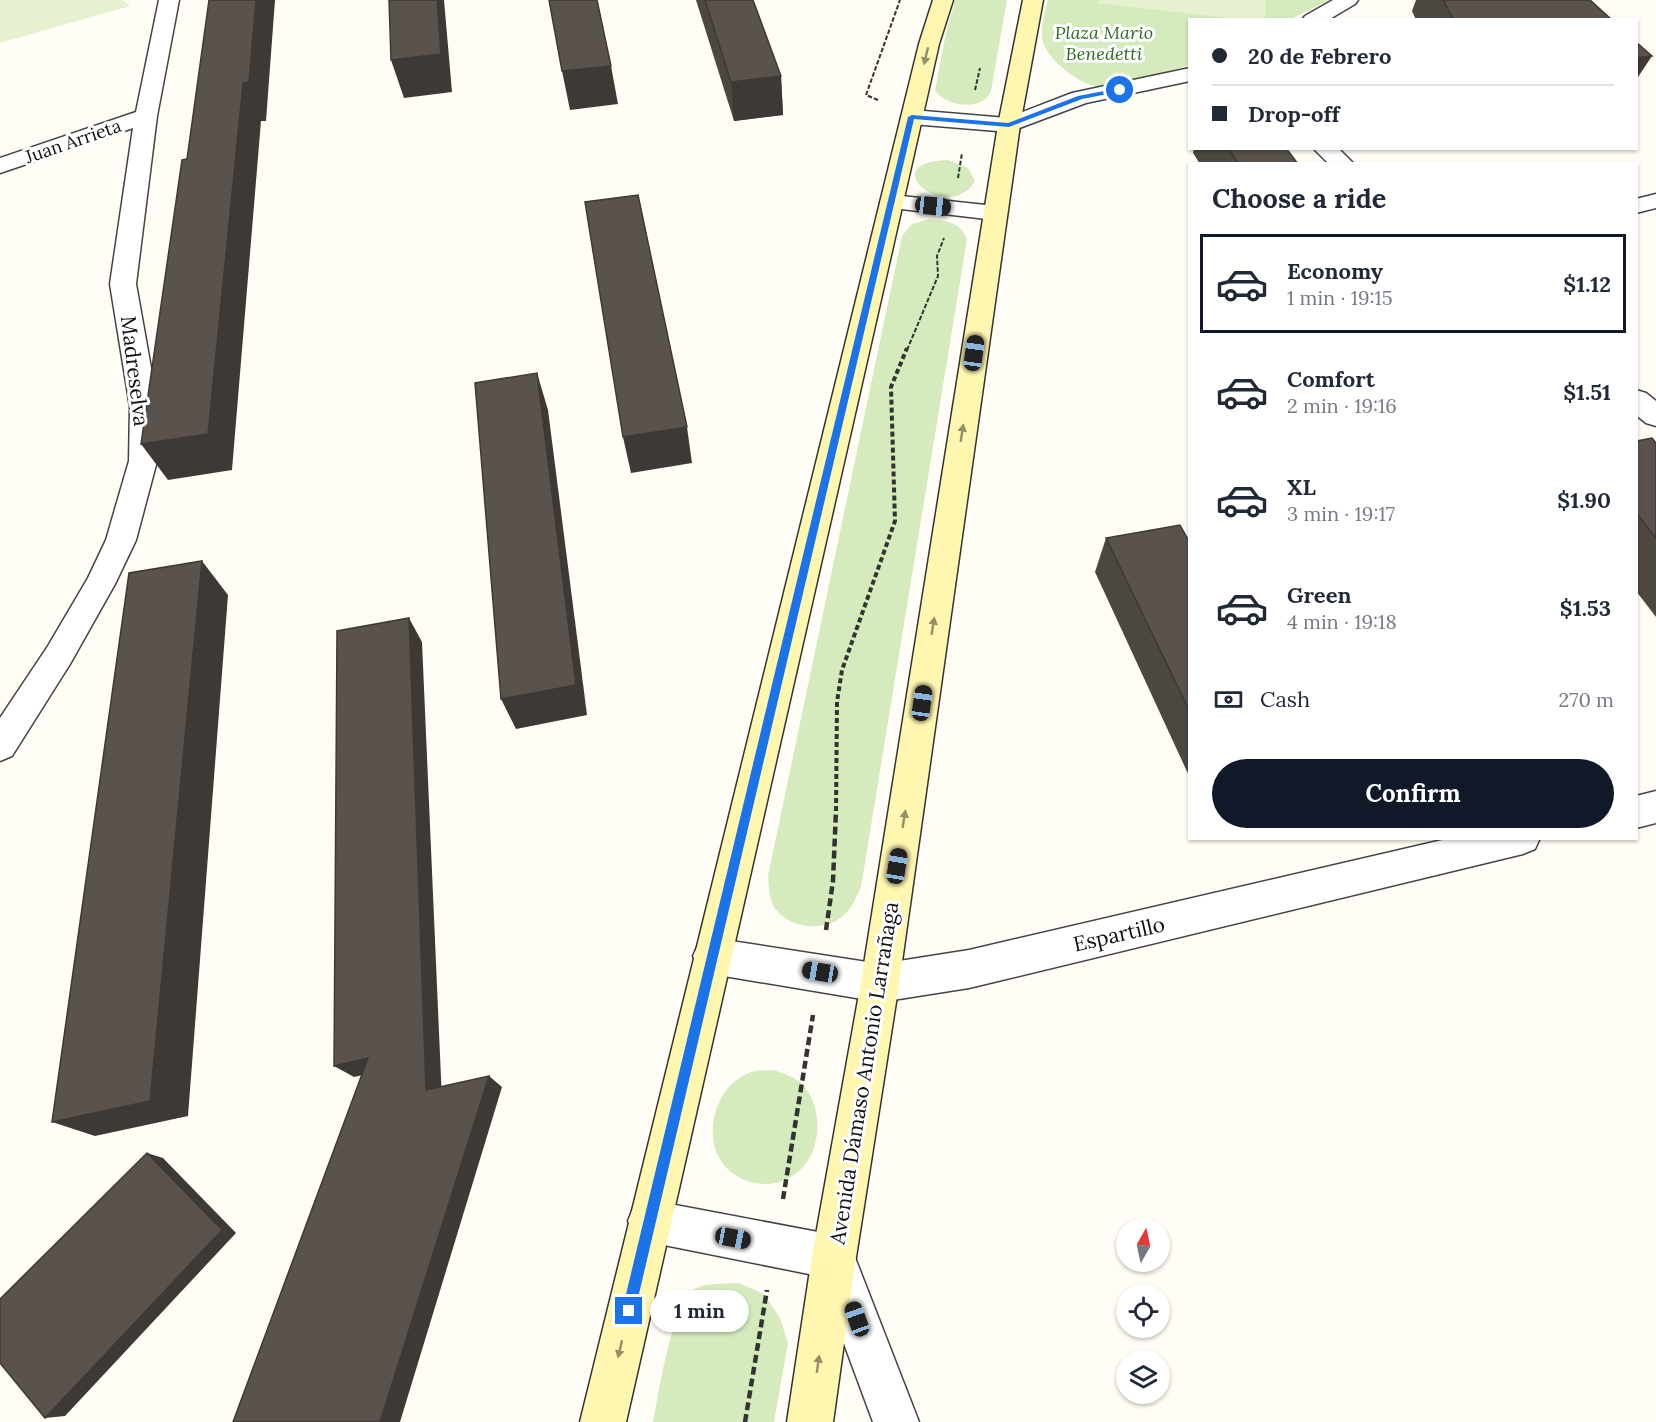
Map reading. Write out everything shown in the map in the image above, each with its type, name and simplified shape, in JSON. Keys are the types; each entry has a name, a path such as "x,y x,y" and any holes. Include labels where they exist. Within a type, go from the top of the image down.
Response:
{"street":[{"name":"Madreselva","path":"0,746 59,655 100,584 121,540 143,460 144,407 123,284 146,116 170,0"},
{"path":"603,1422 929,44 943,0"},
{"name":"Avenida Dámaso Antonio Larrañaga","path":"810,1422 834,1257 879,983 995,213 1009,125 1034,0"},
{"path":"1316,18 1348,0"},
{"path":"912,117 1009,125 1080,98 1188,75"},
{"name":"Juan Arrieta","path":"0,166 146,116"},
{"path":"1326,150 1341,162"},
{"path":"1638,206 1656,201"},
{"path":"892,202 995,213"},
{"path":"1638,402 1656,416"},
{"path":"1638,812 1656,807"},
{"name":"Espartillo","path":"712,957 879,983 969,969 1515,840"},
{"name":"Avenida Dámaso Antonio Larrañaga","path":"649,1221 834,1257"},
{"path":"834,1257 896,1422"}],"path":[{"path":"745,1422 802,1090 833,881 837,789 837,702 842,670 895,521 891,387 938,276 937,256 953,208 968,122 981,66"}],"green space":[{"path":"0,0 122,0 130,6 0,43"},
{"path":"955,0 1007,0 991,91 987,98 980,102 964,105 947,100 935,90"},
{"name":"Plaza Mario Benedetti","path":"1048,0 1329,0 1293,18 1188,18 1188,65 1108,87 1099,87 1082,81 1072,76 1055,61 1044,45 1042,32"},
{"path":"1098,0 1266,0 1265,18 1230,18 1097,3"},
{"path":"948,160 968,168 975,181 963,193 949,197 935,195 923,188 916,179 916,170 926,163"},
{"path":"929,219 947,221 956,225 967,239 861,887 847,912 840,918 823,925 803,925 785,918 775,908 770,896 768,876 902,236 912,224"},
{"path":"774,1070 796,1079 809,1093 817,1116 816,1141 807,1163 799,1171 776,1183 764,1184 740,1178 730,1171 716,1151 713,1127 719,1102 734,1082 756,1071"},
{"path":"739,1283 764,1294 780,1318 788,1343 774,1422 653,1422 672,1332 685,1300 698,1287"}],"building":[{"path":"209,0 256,0 249,82 243,83 208,434 141,444 182,160 187,159"},
{"path":"389,0 437,0 441,54 391,60"},
{"path":"549,0 597,0 611,66 562,71"},
{"path":"705,0 753,0 781,76 731,82"},
{"path":"1443,0 1590,0 1610,18 1453,18"},
{"path":"1638,44 1652,56 1638,58"},
{"path":"1229,150 1288,150 1296,162 1238,162"},
{"path":"638,195 687,427 623,437 585,202"},
{"path":"537,373 576,685 501,699 475,383"},
{"path":"1652,438 1656,443 1656,538 1638,516 1638,441"},
{"path":"1180,525 1188,539 1188,708 1106,538"},
{"path":"202,561 150,1101 52,1122 129,573"},
{"path":"409,618 426,1090 489,1076 380,1422 233,1422 368,1058 334,1066 337,631"},
{"path":"147,1153 222,1230 45,1418 0,1363 0,1299"}],"route":[{"path":"629,1311 912,117 1009,125 1080,98 1120,90"}]}
